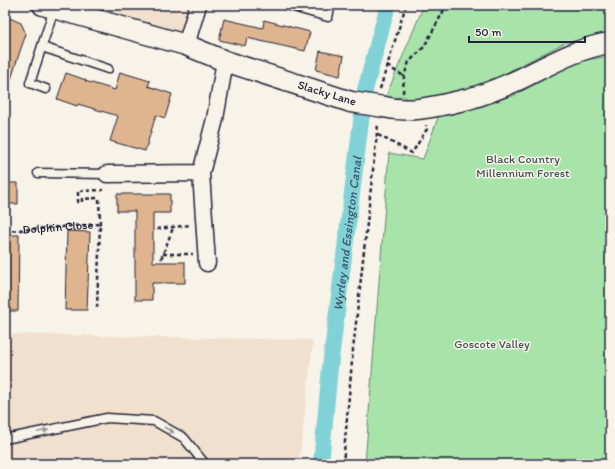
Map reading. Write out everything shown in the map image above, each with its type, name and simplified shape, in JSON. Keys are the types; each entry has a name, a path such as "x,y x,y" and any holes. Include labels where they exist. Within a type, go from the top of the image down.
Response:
{"street":[{"path":"186,45 198,5"},
{"name":"Slacky Lane","path":"49,6 186,45 224,61 351,102 392,109 418,109 468,99 519,79 572,54 599,45 610,44"},
{"path":"207,259 201,173 215,119 224,61"},
{"path":"109,174 201,173"}],"lane":[{"path":"286,5 328,17 331,5"},
{"path":"46,89 30,83 42,47 49,6"},
{"path":"42,47 108,69"},
{"path":"38,172 109,174"},
{"path":"5,439 108,418 154,421 184,438 205,464"}],"path":[{"path":"343,464 353,350 381,107 380,89 406,5"},
{"path":"378,135 412,153 426,129 418,109 403,96 404,76 410,62 424,47 444,10 449,5"},
{"path":"387,66 404,76"},
{"path":"100,224 99,198 82,199 82,202 78,202 78,191 111,190 109,174"},
{"path":"157,229 204,223"},
{"name":"Dolphin Close","path":"5,231 100,224 97,308"},
{"path":"161,259 173,227"},
{"path":"163,254 207,259"}],"shaded area":[{"path":"81,5 194,5 183,40"},
{"path":"5,334 313,340 299,464 5,464"}],"green space":[{"path":"424,5 610,5 610,36 566,42 463,95 414,102 403,96 384,101"},
{"name":"Goscote Valley","path":"610,56 610,464 365,464 389,153 423,159 440,112 513,96 579,61"}],"building":[{"path":"5,16 21,23 26,34 8,89 5,89"},
{"path":"224,19 263,28 264,20 310,32 305,51 247,38 245,46 219,40"},
{"path":"320,51 344,56 340,76 316,70"},
{"path":"120,72 150,81 148,86 172,94 165,118 156,115 145,151 110,141 118,116 78,104 77,106 57,99 66,73 86,80 85,81 115,90"},
{"path":"5,183 18,183 18,204 5,204"},
{"path":"117,194 170,194 170,213 153,213 153,262 185,262 185,283 152,283 152,300 135,300 135,211 117,211"},
{"path":"67,231 90,232 87,310 65,310"},
{"path":"5,235 19,235 18,311 5,311"}],"waterway":[{"name":"Wyrley and Essington Canal","path":"321,464 330,367 365,90 388,5"}],"park label":[{"name":"Black Country Millennium Forest","path":"523,166"}]}
